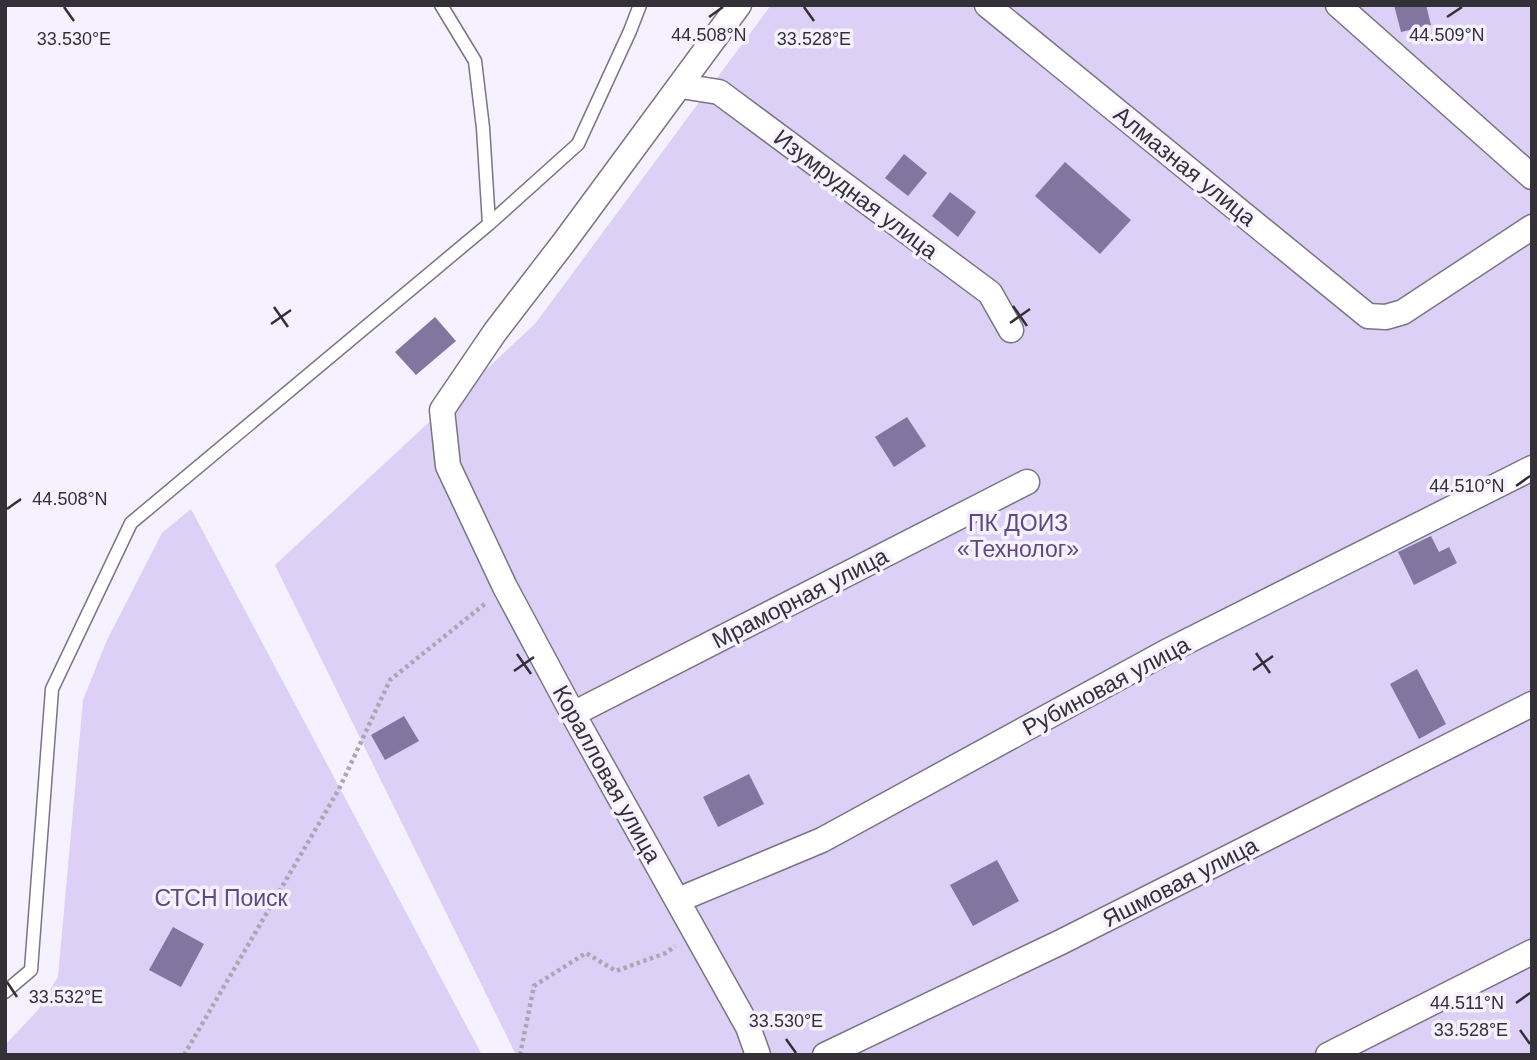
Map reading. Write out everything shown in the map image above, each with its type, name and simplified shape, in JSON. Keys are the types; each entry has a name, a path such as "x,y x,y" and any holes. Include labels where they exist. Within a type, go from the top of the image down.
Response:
{"street":[{"path":"681,86 739,5"},
{"name":"Алмазная улица","path":"987,5 1368,316 1386,317 1403,312 1532,227"},
{"path":"1338,5 1532,177"},
{"name":"Изумрудная улица","path":"681,86 719,92 730,100 990,293 1011,330"},
{"name":"Коралловая улица","path":"681,86 495,332 442,410 448,466 505,587 748,1027 758,1055"},
{"name":"Рубиновая улица","path":"678,900 822,840 1166,652 1532,467"},
{"name":"Мраморная улица","path":"573,713 1027,482"},
{"name":"Яшмовая улица","path":"825,1055 1074,935 1532,704"},
{"path":"1328,1055 1532,952"}],"lane":[{"path":"441,5 475,61 483,128 489,224"},
{"path":"5,992 31,970 52,689 131,523 489,224 578,144 640,5"}],"path":[{"path":"184,1055 338,789 390,680 505,587"},
{"path":"520,1055 534,986 586,953 616,971 666,953 695,931"}],"green space":[{"name":"ПК ДОИЗ «Технолог»","path":"771,5 1532,5 1532,1055 516,1055 275,565 535,324"},
{"name":"СТСН Поиск","path":"191,509 482,1055 5,1055 5,1045 38,1010 58,977 83,700 106,642 162,533"}],"building":[{"path":"1394,5 1426,5 1431,25 1401,32"},
{"path":"904,154 927,173 908,196 885,178"},
{"path":"1065,162 1131,220 1100,254 1035,196"},
{"path":"950,192 976,212 958,237 932,216"},
{"path":"435,317 456,341 416,375 395,352"},
{"path":"907,417 926,446 894,467 875,437"},
{"path":"1431,536 1439,552 1449,547 1457,563 1414,585 1398,552"},
{"path":"1417,669 1446,724 1419,739 1390,684"},
{"path":"404,716 419,741 385,760 371,735"},
{"path":"749,774 764,804 718,827 703,797"},
{"path":"997,860 1019,901 973,926 950,885"},
{"path":"173,927 204,944 181,987 149,970"}]}
